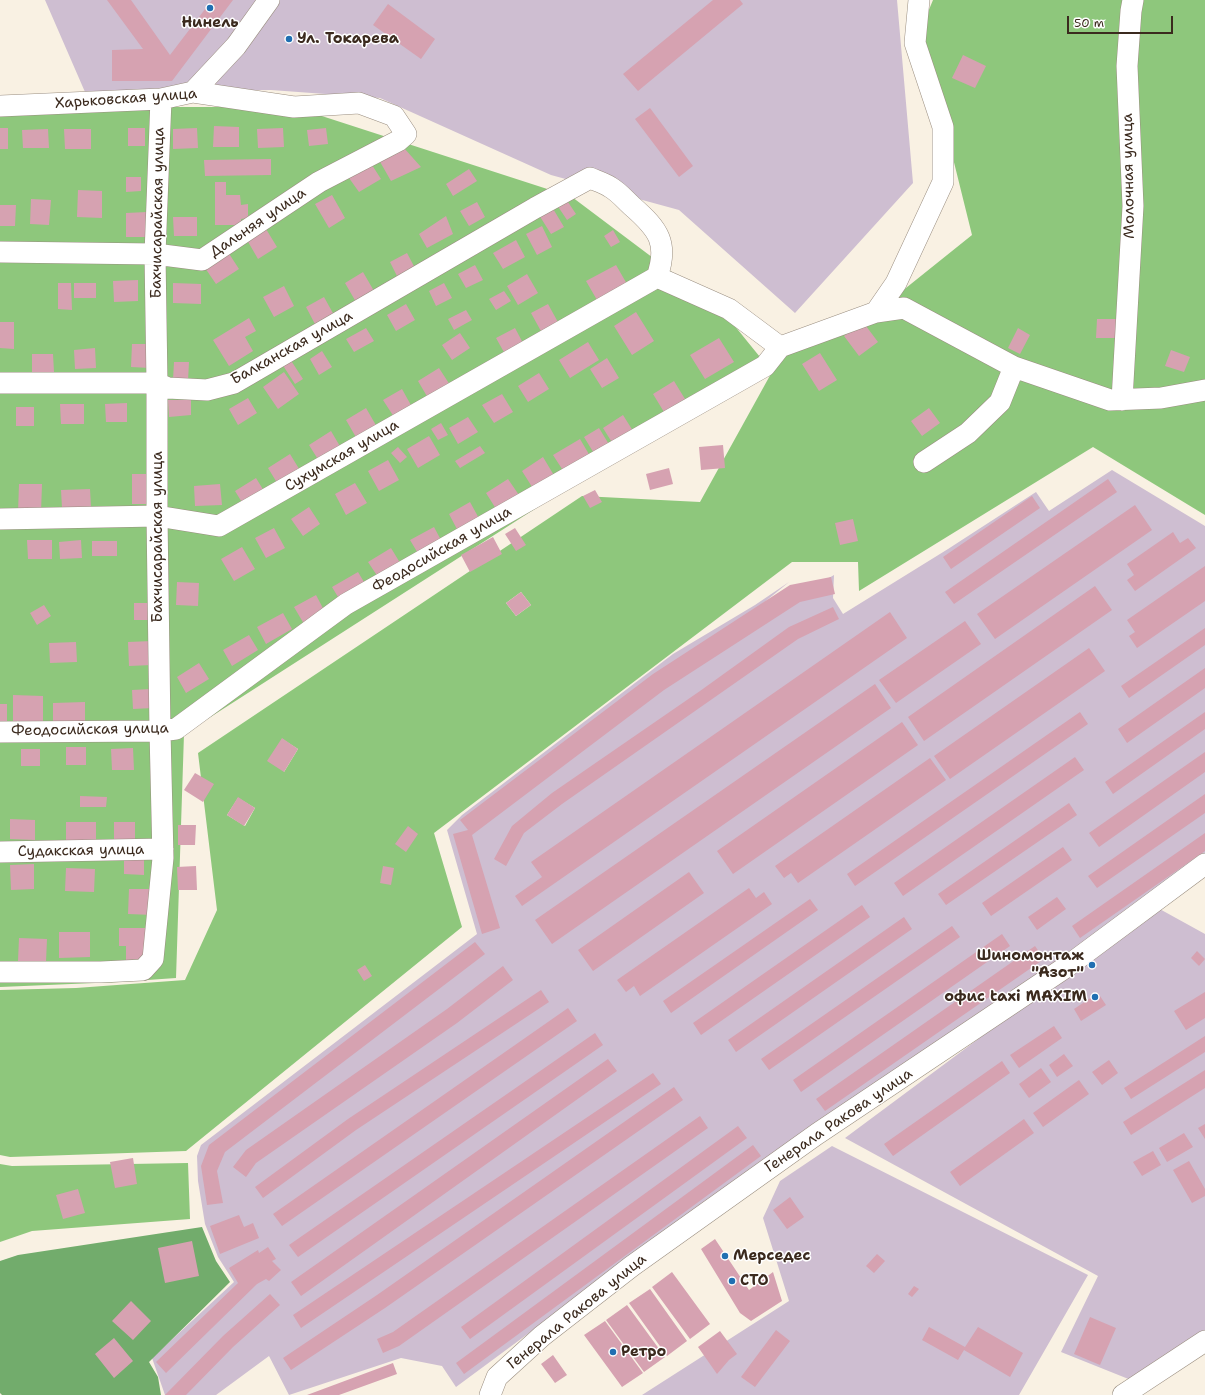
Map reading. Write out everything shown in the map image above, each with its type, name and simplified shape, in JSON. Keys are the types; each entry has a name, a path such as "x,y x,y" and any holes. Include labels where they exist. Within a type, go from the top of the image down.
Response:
{"street":[{"path":"193,92 236,46 269,0"},
{"path":"876,312 896,283 943,182 943,127 915,43 919,0"},
{"name":"Молочная улица","path":"1122,400 1133,206 1127,66 1133,0"},
{"name":"Харьковская улица","path":"0,106 161,100 193,92 294,107 359,103 394,116 406,134"},
{"name":"Бахчисарайская улица","path":"0,972 100,972 143,970 153,959 163,858 157,516 158,383 155,254 161,100"},
{"name":"Дальняя улица","path":"0,252 155,254 202,260 319,182 398,141 406,134"},
{"name":"Балканская улица","path":"0,383 158,383 168,388 207,390 234,383 535,208 590,178 610,187 654,227 660,239 662,251 661,264 657,277"},
{"path":"657,277 729,309 780,347 876,312 904,308 1014,367 1110,400 1161,398 1205,390"},
{"name":"Сухумская улица","path":"0,519 157,516 219,526 657,277"},
{"name":"Феодосийская улица","path":"0,732 160,731 176,729 346,604 765,366 780,347"},
{"path":"924,462 968,433 1000,402 1014,367"},
{"name":"Судакская улица","path":"0,852 163,849"},
{"name":"Генерала Ракова улица","path":"490,1395 497,1377 502,1372 542,1336 632,1266 817,1134 1069,966 1205,864"},
{"path":"1123,1395 1205,1342"}],"shaded area":[{"path":"45,0 897,0 913,183 795,313 679,210 551,175 380,98 271,90 85,92"},
{"path":"1112,470 1205,526 1205,861 721,1191 456,1387 442,1366 401,1358 289,1395 269,1356 216,1395 165,1395 152,1358 234,1282 218,1257 205,1224 198,1181 197,1156 201,1145 477,934 447,830 462,815 673,654 755,605 789,582 711,646 834,575 833,598 843,614 1036,492 1049,511"},
{"path":"1156,907 1205,934 1205,1332 1131,1380 1061,1352 1098,1276 845,1138"},
{"path":"832,1146 1088,1275 1019,1395 642,1395 789,1301 763,1218 780,1181"}],"green space":[{"path":"933,0 1205,0 1205,515 1093,447 859,591 858,562 792,562 434,833 462,927 186,1151 10,1157 0,1155 0,990 76,988 185,980 217,910 198,753 582,496 700,502 783,352 876,312 972,235 921,29","holes":["521,592 531,605 516,616 506,603","282,739 298,749 284,772","238,798 255,808 245,826 227,815"]},
{"path":"0,107 294,107 572,197 721,309 764,362 184,734 176,978 0,987"},
{"path":"188,1163 190,1219 32,1231 0,1242 0,1164 12,1166"},
{"path":"202,1227 216,1261 230,1282 149,1362 158,1377 161,1395 2,1395 0,1393 0,1261 18,1255"}],"building":[{"path":"107,0 131,0 170,55 212,0 233,0 172,81 112,81 112,50 143,49"},
{"path":"713,0 740,0 743,4 638,91 623,74"},
{"path":"388,4 435,39 421,59 373,25"},
{"path":"963,55 986,66 975,88 952,78"},
{"path":"650,108 693,166 679,177 635,119"},
{"path":"214,126 239,127 239,147 213,147"},
{"path":"0,128 8,128 8,149 0,149"},
{"path":"128,128 145,128 145,146 128,146"},
{"path":"197,128 198,148 173,149 173,129"},
{"path":"283,128 284,147 258,148 257,129"},
{"path":"326,128 328,144 309,146 307,130"},
{"path":"48,129 49,148 23,148 22,130"},
{"path":"64,129 91,129 91,149 65,149"},
{"path":"404,148 421,167 391,181 379,160"},
{"path":"271,159 271,175 205,176 204,160"},
{"path":"372,165 381,179 359,192 349,178"},
{"path":"469,169 477,181 453,196 446,184"},
{"path":"126,177 141,177 141,191 126,192"},
{"path":"215,182 226,182 226,195 240,195 241,205 248,204 248,218 241,219 241,225 215,225"},
{"path":"78,190 102,191 102,218 77,217"},
{"path":"332,195 345,218 329,228 315,204"},
{"path":"31,199 51,200 49,225 30,224"},
{"path":"566,199 576,214 567,220 557,205"},
{"path":"477,202 485,217 469,226 460,211"},
{"path":"0,205 16,205 15,226 0,226"},
{"path":"552,207 564,227 551,234 539,215"},
{"path":"147,212 147,237 126,237 126,213"},
{"path":"446,216 453,234 427,248 419,234"},
{"path":"173,217 197,217 197,236 174,236"},
{"path":"542,226 552,247 537,255 526,234"},
{"path":"266,229 277,247 258,259 247,240"},
{"path":"613,230 620,242 611,247 604,236"},
{"path":"516,240 525,257 503,269 493,253"},
{"path":"226,249 239,269 216,284 203,265"},
{"path":"407,253 416,270 398,278 390,262"},
{"path":"475,265 483,280 466,288 458,274"},
{"path":"616,265 627,284 597,300 586,281"},
{"path":"363,272 374,291 356,302 345,283"},
{"path":"527,274 538,293 518,305 507,286"},
{"path":"138,280 138,301 114,302 113,281"},
{"path":"58,283 71,283 72,310 58,309"},
{"path":"74,283 96,283 96,298 74,298"},
{"path":"173,283 201,284 201,304 173,303"},
{"path":"444,283 452,298 436,306 429,291"},
{"path":"284,286 294,306 274,317 263,297"},
{"path":"504,291 511,301 496,310 489,299"},
{"path":"324,297 334,315 316,326 306,307"},
{"path":"406,304 415,320 396,331 387,315"},
{"path":"548,304 559,324 542,333 531,313"},
{"path":"466,310 472,320 454,330 448,319"},
{"path":"636,312 654,341 632,355 614,326"},
{"path":"249,318 256,331 245,337 253,351 229,366 213,340"},
{"path":"1097,319 1117,319 1117,338 1096,338"},
{"path":"0,322 14,322 14,349 0,348"},
{"path":"863,322 878,342 859,356 844,336"},
{"path":"366,328 374,341 354,352 346,339"},
{"path":"515,328 523,343 505,354 496,338"},
{"path":"1018,328 1030,335 1020,354 1008,348"},
{"path":"460,333 470,348 452,360 442,345"},
{"path":"719,338 734,362 705,379 690,355"},
{"path":"588,342 599,360 570,378 559,360"},
{"path":"132,344 150,344 150,368 131,367"},
{"path":"95,348 96,368 75,369 74,350"},
{"path":"1171,350 1190,357 1184,372 1165,366"},
{"path":"322,351 332,367 319,375 310,359"},
{"path":"820,353 837,380 819,391 802,364"},
{"path":"32,354 53,354 54,372 32,372"},
{"path":"607,358 619,378 602,388 590,369"},
{"path":"290,359 303,379 295,384 282,364"},
{"path":"174,362 189,362 188,381 173,380"},
{"path":"439,368 450,385 428,398 418,381"},
{"path":"284,372 299,394 278,409 263,387"},
{"path":"539,373 549,389 528,402 518,386"},
{"path":"674,381 685,399 664,412 653,394"},
{"path":"402,389 412,407 394,417 383,400"},
{"path":"502,394 513,412 494,423 482,405"},
{"path":"248,398 257,413 238,425 229,409"},
{"path":"168,400 191,400 191,415 169,417"},
{"path":"127,403 127,422 106,422 105,404"},
{"path":"60,404 84,404 84,424 61,424"},
{"path":"16,407 34,407 34,426 16,426"},
{"path":"366,408 377,427 357,439 346,420"},
{"path":"929,408 940,423 922,436 911,421"},
{"path":"623,415 633,431 613,444 603,428"},
{"path":"468,417 478,432 458,444 449,428"},
{"path":"441,423 448,435 438,440 431,429"},
{"path":"599,428 610,446 595,455 584,437"},
{"path":"331,431 341,448 319,461 309,445"},
{"path":"429,436 440,455 418,468 407,449"},
{"path":"580,439 590,456 564,472 553,455"},
{"path":"723,445 725,468 701,470 699,447"},
{"path":"480,446 485,453 460,468 455,461"},
{"path":"398,447 407,457 400,463 391,453"},
{"path":"290,454 301,472 279,486 268,468"},
{"path":"543,457 555,477 534,490 522,471"},
{"path":"388,460 399,480 379,491 368,471"},
{"path":"669,468 673,484 650,490 646,474"},
{"path":"132,474 152,474 152,504 132,504"},
{"path":"256,478 264,491 243,504 235,491"},
{"path":"508,479 521,498 498,512 486,493"},
{"path":"1108,479 1117,492 954,604 945,592"},
{"path":"355,483 367,503 346,515 335,494"},
{"path":"19,484 42,484 41,513 18,513"},
{"path":"220,484 222,505 195,506 194,486"},
{"path":"90,489 91,507 62,508 61,490"},
{"path":"595,490 602,502 590,508 583,496"},
{"path":"1032,496 1040,508 951,569 943,557"},
{"path":"470,502 481,522 459,533 449,514"},
{"path":"1135,505 1152,530 995,639 977,614"},
{"path":"309,507 320,524 303,536 291,519"},
{"path":"853,519 858,541 840,545 835,523"},
{"path":"434,527 442,542 419,555 410,540"},
{"path":"274,528 285,548 266,558 255,538"},
{"path":"515,528 526,545 516,551 505,534"},
{"path":"1173,532 1180,543 1188,538 1196,548 1135,591 1127,580 1134,575 1127,564"},
{"path":"493,537 502,554 470,572 461,555"},
{"path":"27,540 52,540 52,559 28,559"},
{"path":"81,540 82,558 60,559 59,542"},
{"path":"92,541 117,541 117,556 92,556"},
{"path":"242,547 255,569 234,581 221,559"},
{"path":"391,548 402,566 380,580 368,562"},
{"path":"1205,566 1205,601 1137,648 1129,636 1135,632 1127,620"},
{"path":"358,572 367,587 341,602 332,587"},
{"path":"831,577 835,594 800,602 664,690 472,835 500,928 482,934 453,834 468,830 460,820 653,674 790,585"},
{"path":"177,582 199,583 198,606 176,605"},
{"path":"1095,586 1112,610 924,741 908,717"},
{"path":"521,592 531,605 516,616 506,603"},
{"path":"316,595 325,612 304,624 294,607"},
{"path":"134,603 150,603 150,620 134,620"},
{"path":"44,605 51,616 37,625 30,613"},
{"path":"833,607 839,619 798,639 562,804 524,833 506,866 494,859 512,826 552,793 700,691 789,627"},
{"path":"890,612 907,638 522,906 515,896 542,877 531,862"},
{"path":"283,613 292,629 266,644 257,627"},
{"path":"965,621 981,644 896,703 879,680"},
{"path":"1205,628 1205,645 1129,698 1121,686"},
{"path":"249,635 258,650 232,666 223,650"},
{"path":"152,641 152,665 129,666 128,642"},
{"path":"76,642 77,662 50,663 49,643"},
{"path":"1089,648 1105,671 950,779 934,756"},
{"path":"199,663 209,679 186,693 177,677"},
{"path":"1205,668 1205,688 1127,743 1118,729"},
{"path":"875,684 891,708 552,944 535,920"},
{"path":"151,689 153,708 133,709 132,690"},
{"path":"13,695 43,696 43,725 13,724"},
{"path":"85,702 85,724 53,724 53,703"},
{"path":"0,704 7,704 7,726 0,726"},
{"path":"1080,712 1088,724 855,886 847,874"},
{"path":"1205,712 1205,729 1113,794 1105,782"},
{"path":"902,722 918,745 733,874 717,851"},
{"path":"282,738 298,749 284,772 267,761"},
{"path":"66,747 86,747 86,765 66,765"},
{"path":"133,748 134,770 112,770 111,749"},
{"path":"21,749 40,749 40,766 21,766"},
{"path":"1205,752 1205,772 1099,847 1089,833"},
{"path":"1075,757 1084,770 903,896 894,883"},
{"path":"930,758 946,780 798,883 791,873 784,878 775,866"},
{"path":"195,773 214,784 203,802 184,790"},
{"path":"1205,794 1205,813 1097,888 1088,876"},
{"path":"80,796 107,797 106,807 80,807"},
{"path":"238,797 255,808 244,826 227,815"},
{"path":"1069,803 1077,815 946,905 938,894"},
{"path":"10,819 35,820 35,840 10,839"},
{"path":"66,822 96,822 96,841 66,841"},
{"path":"114,822 135,822 135,841 114,841"},
{"path":"178,825 196,825 195,845 178,845"},
{"path":"408,826 418,834 406,852 395,844"},
{"path":"1205,833 1205,851 1080,938 1072,926"},
{"path":"1063,847 1072,860 991,916 982,903"},
{"path":"124,858 144,860 144,875 124,874"},
{"path":"34,864 34,889 11,890 10,865"},
{"path":"196,866 197,890 178,890 177,867"},
{"path":"383,866 394,868 391,885 380,883"},
{"path":"66,868 95,869 94,892 65,891"},
{"path":"689,872 704,893 593,971 578,950"},
{"path":"749,888 756,898 764,892 772,904 640,996 634,986 626,992 617,980"},
{"path":"129,889 151,889 153,915 128,914"},
{"path":"1057,897 1066,909 1037,930 1028,917"},
{"path":"810,899 818,910 671,1013 663,1001"},
{"path":"862,905 870,917 701,1035 693,1023"},
{"path":"904,917 912,929 736,1052 728,1040"},
{"path":"952,926 960,937 769,1070 761,1059"},
{"path":"119,928 148,928 148,959 126,960 126,946 119,946"},
{"path":"59,932 90,932 90,957 59,958"},
{"path":"1002,934 1010,946 801,1092 793,1080"},
{"path":"19,938 47,939 46,962 18,961"},
{"path":"475,942 485,954 225,1152 217,1171 223,1203 207,1205 201,1166 209,1145"},
{"path":"1035,946 1044,959 825,1111 816,1099"},
{"path":"1197,951 1205,959 1199,966 1191,958"},
{"path":"365,965 372,976 364,981 357,970"},
{"path":"503,966 513,980 457,1023 256,1163 246,1177 233,1167 246,1150 447,1009"},
{"path":"541,990 549,1002 356,1130 263,1198 255,1187 348,1119"},
{"path":"1205,992 1205,1018 1186,1030 1174,1011"},
{"path":"1098,993 1106,1005 1081,1021 1074,1009"},
{"path":"568,1008 577,1021 282,1226 273,1214"},
{"path":"1054,1026 1062,1038 1019,1068 1010,1055"},
{"path":"595,1033 603,1045 298,1257 289,1245"},
{"path":"1205,1036 1205,1052 1131,1099 1124,1088"},
{"path":"1064,1054 1073,1066 1057,1077 1049,1065"},
{"path":"608,1059 617,1071 301,1296 291,1282"},
{"path":"1109,1060 1118,1073 1102,1085 1092,1072"},
{"path":"1002,1061 1010,1073 893,1156 884,1144"},
{"path":"1041,1068 1051,1082 1029,1098 1019,1084"},
{"path":"1205,1070 1205,1088 1131,1135 1123,1122"},
{"path":"653,1073 661,1084 301,1328 293,1315"},
{"path":"1079,1080 1089,1094 1043,1127 1033,1113"},
{"path":"674,1087 683,1100 385,1308 291,1370 283,1358 377,1295"},
{"path":"700,1116 708,1128 399,1346 383,1353 377,1339 393,1332"},
{"path":"1024,1119 1034,1133 960,1186 950,1172"},
{"path":"1205,1124 1205,1139 1198,1128"},
{"path":"738,1126 747,1138 470,1339 461,1327"},
{"path":"1184,1133 1193,1147 1167,1162 1159,1148"},
{"path":"753,1145 761,1156 464,1374 456,1363"},
{"path":"1153,1151 1161,1165 1142,1176 1133,1162"},
{"path":"133,1158 137,1184 115,1188 110,1162"},
{"path":"1189,1161 1205,1189 1205,1196 1192,1203 1173,1170"},
{"path":"78,1189 85,1213 63,1219 56,1195"},
{"path":"790,1197 804,1217 787,1229 773,1210"},
{"path":"239,1215 244,1227 253,1223 259,1238 220,1254 210,1226"},
{"name":"СТО","path":"715,1239 749,1290 773,1272 782,1301 751,1321 740,1313 701,1249"},
{"path":"192,1241 199,1276 165,1283 158,1248"},
{"path":"268,1247 276,1259 272,1261 281,1270 269,1281 266,1279 257,1284 166,1373 156,1362 238,1283 229,1268 258,1250 259,1253"},
{"path":"877,1254 885,1261 874,1273 866,1266"},
{"path":"672,1272 710,1324 690,1339 652,1287"},
{"path":"914,1286 919,1289 912,1297 908,1294"},
{"path":"650,1289 687,1341 667,1356 629,1303"},
{"path":"270,1294 280,1305 233,1347 186,1395 165,1395 223,1336"},
{"path":"131,1301 151,1321 133,1340 112,1321"},
{"path":"627,1305 665,1357 644,1372 606,1320"},
{"path":"1090,1317 1116,1328 1100,1365 1074,1354"},
{"path":"605,1321 643,1373 622,1387 584,1335"},
{"path":"929,1327 965,1347 978,1327 1023,1353 1010,1377 964,1350 958,1360 922,1340"},
{"path":"776,1330 790,1341 755,1387 741,1377"},
{"path":"720,1331 737,1354 729,1360 717,1374 698,1347"},
{"path":"114,1338 133,1361 114,1378 95,1354"},
{"path":"553,1355 567,1375 555,1383 541,1364"},
{"path":"393,1363 397,1374 339,1395 307,1395"}],"place":[{"name":"Нинель","path":"210,8"},
{"name":"Ул. Токарева","path":"289,39"},
{"name":"Шиномонтаж \"Азот\"","path":"1092,965"},
{"name":"офис taxi MAXIM","path":"1095,997"},
{"name":"Мерседес","path":"725,1256"},
{"name":"СТО","path":"732,1281"},
{"name":"Ретро","path":"613,1352"}]}
